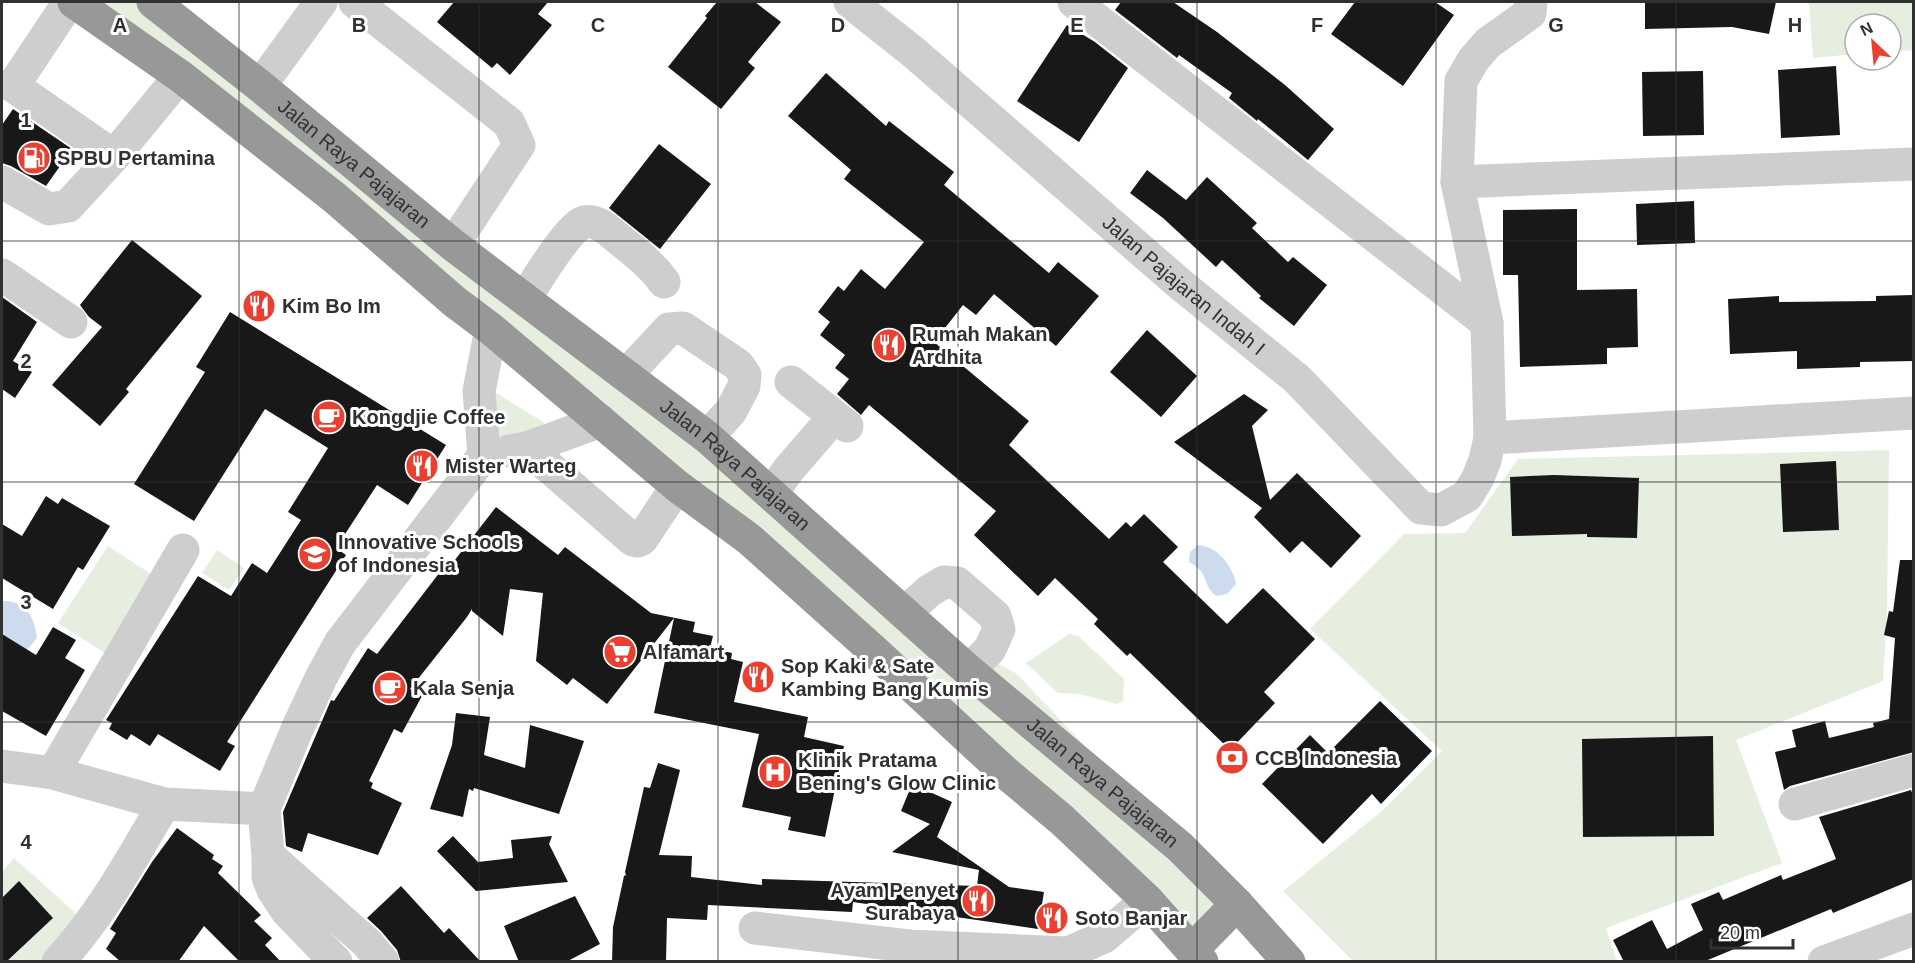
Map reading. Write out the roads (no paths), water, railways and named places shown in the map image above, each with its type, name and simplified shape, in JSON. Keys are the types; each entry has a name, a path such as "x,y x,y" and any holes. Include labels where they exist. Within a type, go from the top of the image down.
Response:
{"highway":[{"name":"Jalan Raya Pajajaran","path":"74,2 180,76 335,198 455,302 491,329 677,486 757,547 1062,820 1147,900 1197,956"},
{"name":"Jalan Raya Pajajaran","path":"153,2 260,86 453,245 707,437 969,670 1180,847 1237,904 1289,962"},
{"path":"1197,956 1237,904"}],"street":[{"path":"69,2 7,95 114,156"},
{"path":"260,86 321,2"},
{"path":"355,2 509,123 519,145 453,245"},
{"name":"Jalan Pajajaran Indah I","path":"850,2 912,51 1180,284 1298,379 1421,508 1441,510 1467,496 1478,478 1491,438 1487,323 1456,182 1461,81 1474,59 1488,43 1530,13 1531,2"},
{"path":"1074,2 1487,323"},
{"path":"2,182 49,209 68,206 114,156 180,76"},
{"path":"1456,182 1914,164"},
{"path":"525,298 545,267 574,229 583,222 596,223 606,229 650,265 664,282"},
{"path":"2,275 71,321"},
{"path":"626,375 669,329 682,328 738,365 745,375 744,386 731,411 707,437"},
{"path":"336,962 287,911 273,890 268,877 264,809 303,718 340,643 484,455 479,390 491,329"},
{"path":"771,494 789,469 841,422 791,382"},
{"path":"1491,438 1914,413"},
{"path":"484,455 528,448 601,421"},
{"path":"528,448 633,540 642,539 677,486"},
{"path":"53,773 183,550"},
{"path":"905,613 929,591 944,582 957,583 995,616 999,629 990,649 969,670"},
{"path":"2,766 53,773 164,804 264,809"},
{"path":"1795,804 1914,770"},
{"path":"58,962 107,901 164,804"},
{"path":"268,855 366,955"},
{"path":"755,928 909,946 1068,953 1104,937 1147,900"},
{"path":"1824,962 1914,929"}],"water":[{"path":"1198,545 1212,549 1228,564 1236,584 1227,594 1216,596 1200,570 1189,562 1190,552"},
{"path":"2,601 17,603 23,607 34,623 37,638 26,651 11,648 2,643"}],"place":[{"name":"SPBU Pertamina","path":"34,158"},
{"name":"Kim Bo Im","path":"259,306"},
{"name":"Rumah Makan Ardhita","path":"889,345"},
{"name":"Kongdjie Coffee","path":"329,417"},
{"name":"Mister Warteg","path":"422,466"},
{"name":"Innovative Schools of Indonesia","path":"315,554"},
{"name":"Alfamart","path":"620,652"},
{"name":"Sop Kaki & Sate Kambing Bang Kumis","path":"758,677"},
{"name":"Kala Senja","path":"390,688"},
{"name":"CCB Indonesia","path":"1232,758"},
{"name":"Klinik Pratama Bening's Glow Clinic","path":"775,772"},
{"name":"Ayam Penyet Surabaya","path":"978,901"},
{"name":"Soto Banjar","path":"1052,918"}]}
